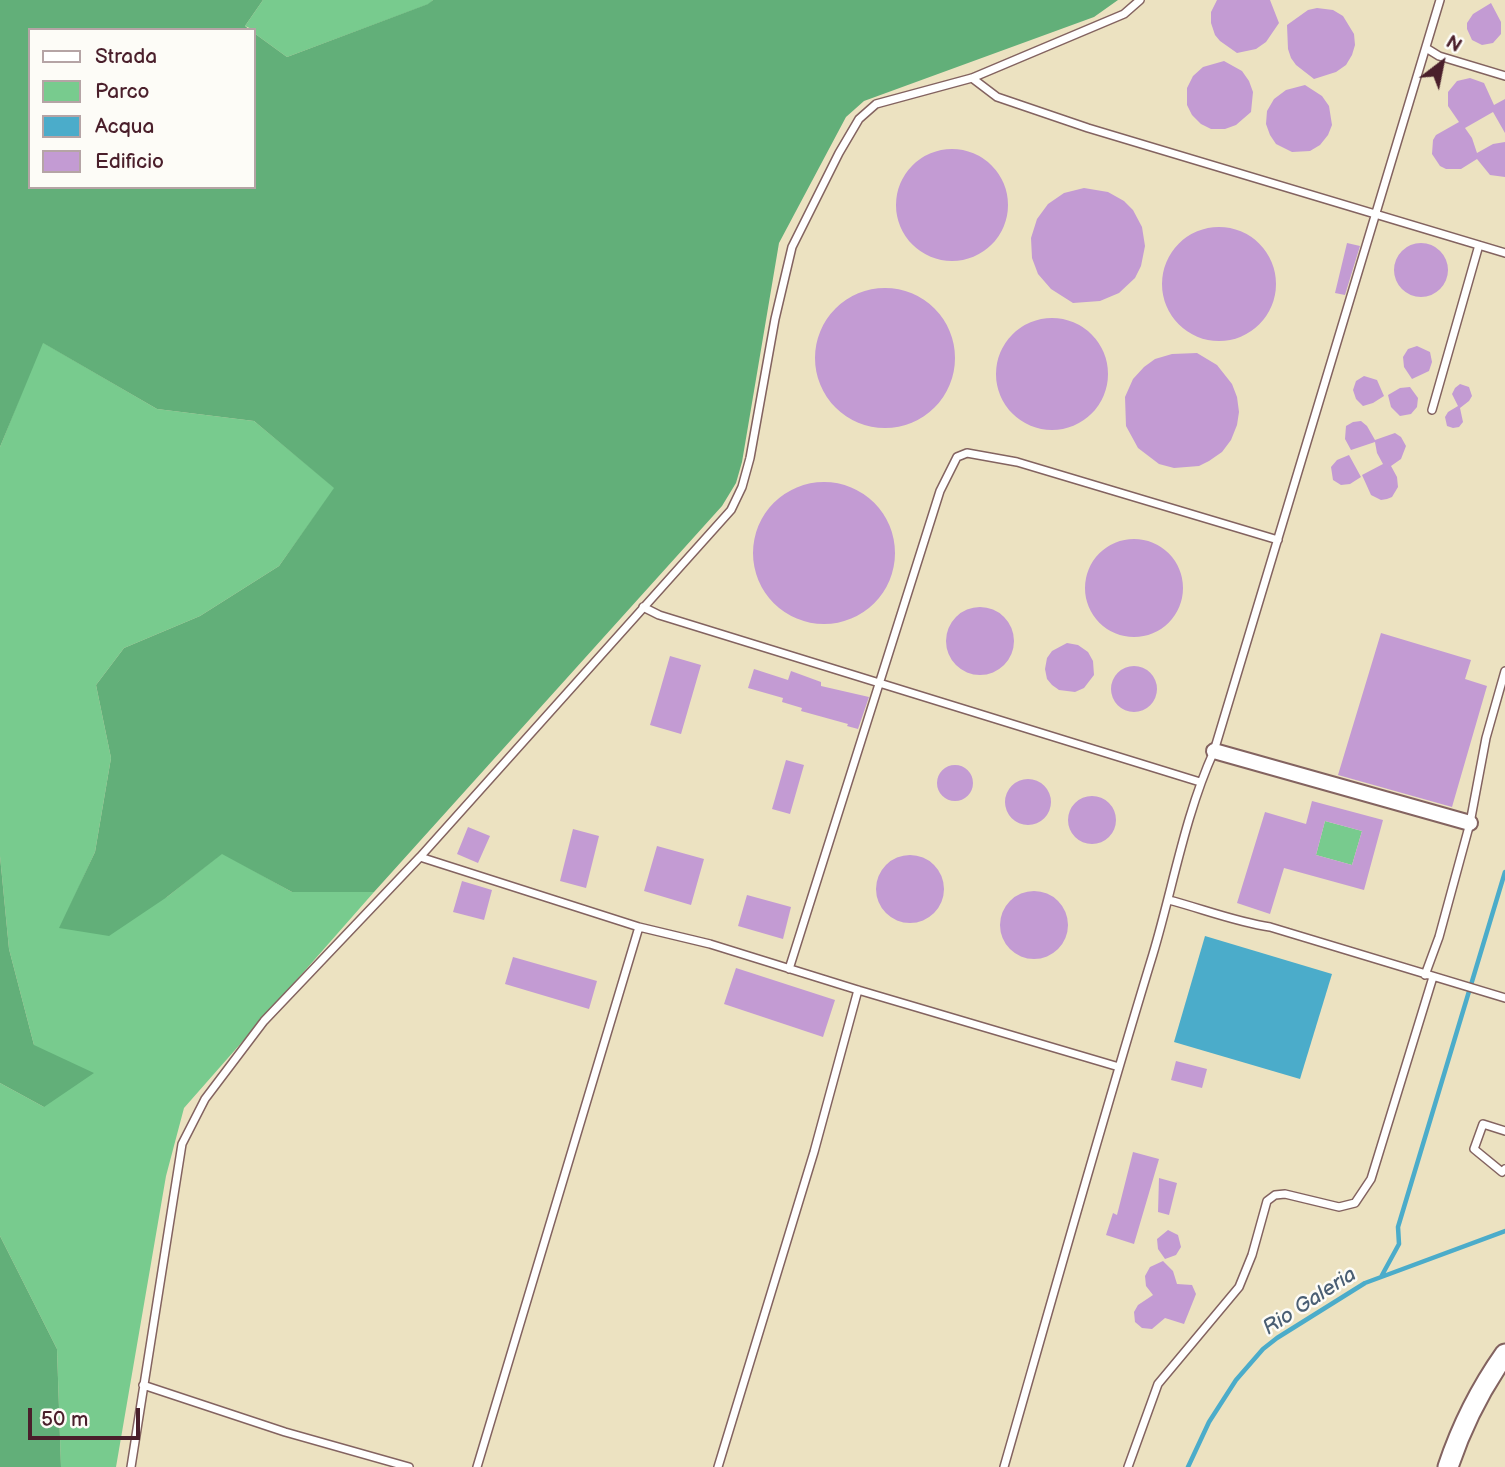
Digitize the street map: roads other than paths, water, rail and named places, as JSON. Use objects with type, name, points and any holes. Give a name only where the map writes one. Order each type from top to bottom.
[{"type":"main road","points":[[1448,1467],[1490,1375],[1505,1354]]},
{"type":"street","points":[[1214,751],[1469,823]]},
{"type":"lane","points":[[131,1467],[182,1144],[205,1099],[264,1021],[420,857],[731,510],[742,487],[750,458],[775,318],[792,247],[859,119],[876,104],[972,78],[1124,14],[1140,0]]},
{"type":"lane","points":[[1004,1467],[1169,900],[1200,782],[1214,751],[1440,0]]},
{"type":"lane","points":[[1426,48],[1439,56],[1505,76]]},
{"type":"lane","points":[[972,78],[997,97],[1088,128],[1505,253]]},
{"type":"lane","points":[[1432,410],[1479,245]]},
{"type":"lane","points":[[789,969],[940,491],[957,457],[967,453],[1017,461],[1278,540]]},
{"type":"lane","points":[[643,607],[659,615],[880,685],[1200,782]]},
{"type":"lane","points":[[1128,1467],[1158,1384],[1239,1287],[1252,1255],[1267,1201],[1275,1195],[1285,1194],[1339,1207],[1355,1203],[1371,1179],[1429,976],[1469,823],[1486,738],[1505,671]]},
{"type":"lane","points":[[420,857],[639,927],[710,944],[1119,1067]]},
{"type":"lane","points":[[1169,900],[1223,914],[1245,923],[1270,927],[1505,999]]},
{"type":"lane","points":[[477,1467],[639,927]]},
{"type":"lane","points":[[718,1467],[814,1152],[858,990]]},
{"type":"lane","points":[[1505,1131],[1483,1124],[1474,1149],[1502,1172],[1505,1169]]},
{"type":"lane","points":[[143,1385],[285,1432],[409,1467]]},
{"type":"water","points":[[1205,936],[1332,974],[1300,1079],[1174,1042]]},
{"type":"waterway","points":[[1381,1277],[1399,1244],[1398,1227],[1505,872]]},
{"type":"waterway","name":"Rio Galeria","points":[[1188,1467],[1209,1422],[1236,1380],[1263,1349],[1277,1338],[1365,1283],[1505,1231]]}]
